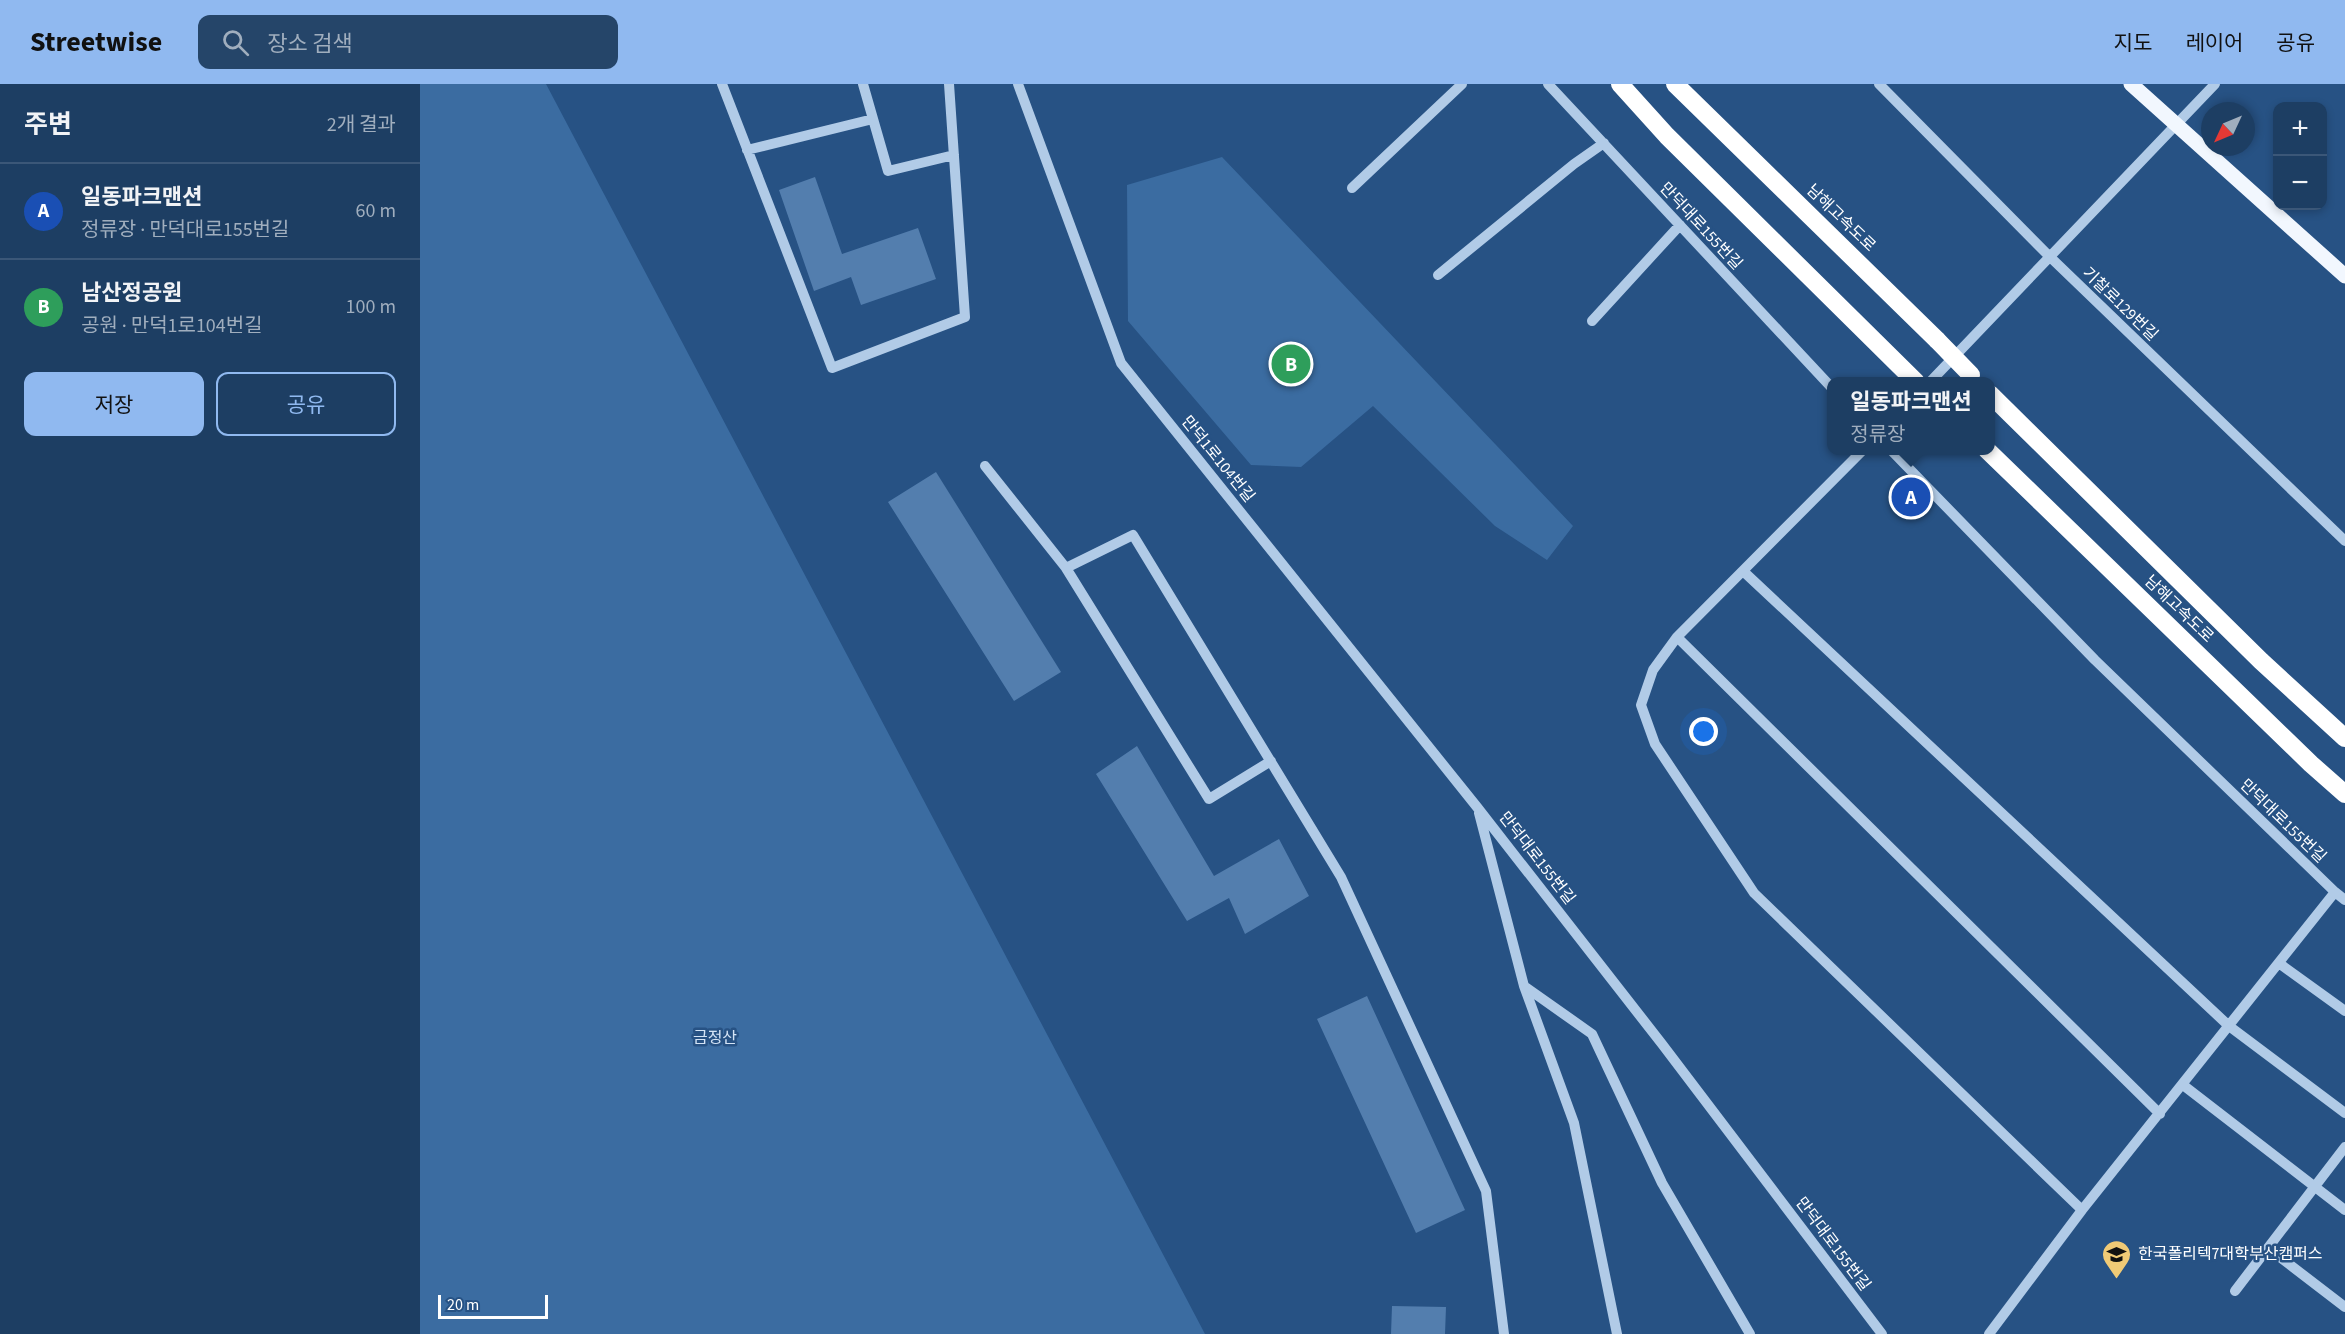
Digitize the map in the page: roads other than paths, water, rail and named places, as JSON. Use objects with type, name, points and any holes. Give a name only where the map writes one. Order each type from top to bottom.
[{"type":"highway","points":[[1620,84],[1667,136],[1911,377]]},
{"type":"highway","name":"남해고속도로","points":[[1675,84],[1974,377]]},
{"type":"highway","name":"남해고속도로","points":[[1995,399],[2252,652],[2345,738]]},
{"type":"highway","name":"남해고속도로","points":[[1992,455],[2311,764],[2345,794]]},
{"type":"main road","points":[[2131,84],[2345,276]]},
{"type":"street","points":[[722,84],[832,368],[965,317],[949,84]]},
{"type":"street","points":[[863,84],[888,171],[954,155]]},
{"type":"street","name":"만덕1로104번길","points":[[1018,84],[1121,363],[1477,807]]},
{"type":"street","points":[[1352,188],[1462,84]]},
{"type":"street","name":"만덕대로155번길","points":[[1548,84],[1827,383]]},
{"type":"street","name":"기찰로129번길","points":[[1879,84],[2049,256],[2345,541]]},
{"type":"street","points":[[1934,377],[2215,84]]},
{"type":"street","points":[[747,150],[873,119]]},
{"type":"street","points":[[1438,275],[1574,164],[1604,143]]},
{"type":"street","points":[[1592,321],[1680,225]]},
{"type":"street","points":[[1858,455],[1677,637],[1653,670],[1641,705],[1655,744],[1754,892],[2082,1210]]},
{"type":"street","name":"만덕대로155번길","points":[[1896,455],[2095,660],[2345,900]]},
{"type":"street","points":[[985,466],[1066,568],[1209,800],[1271,761]]},
{"type":"street","points":[[1066,568],[1133,535],[1341,878],[1486,1191],[1504,1334]]},
{"type":"street","points":[[1743,571],[2229,1026],[2345,1113]]},
{"type":"street","points":[[1677,637],[2160,1114]]},
{"type":"street","name":"만덕대로155번길","points":[[1477,807],[1524,986],[1574,1124],[1617,1334]]},
{"type":"street","name":"만덕대로155번길","points":[[1477,807],[1662,1044],[1882,1334]]},
{"type":"street","points":[[1989,1334],[2082,1210],[2335,892]]},
{"type":"street","points":[[2280,964],[2345,1011]]},
{"type":"street","points":[[1524,986],[1592,1034],[1662,1183],[1750,1334]]},
{"type":"street","points":[[2183,1085],[2345,1210]]},
{"type":"street","points":[[2235,1291],[2345,1148]]},
{"type":"street","points":[[2268,1248],[2345,1307]]},
{"type":"place","name":"남산정공원","points":[[1291,364]]},
{"type":"place","name":"일동파크맨션","points":[[1911,497]]},
{"type":"place","name":"한국폴리텍7대학부산캠퍼스","points":[[2117,1280]]},
{"type":"park label","name":"금정산","points":[[715,1038]]}]
